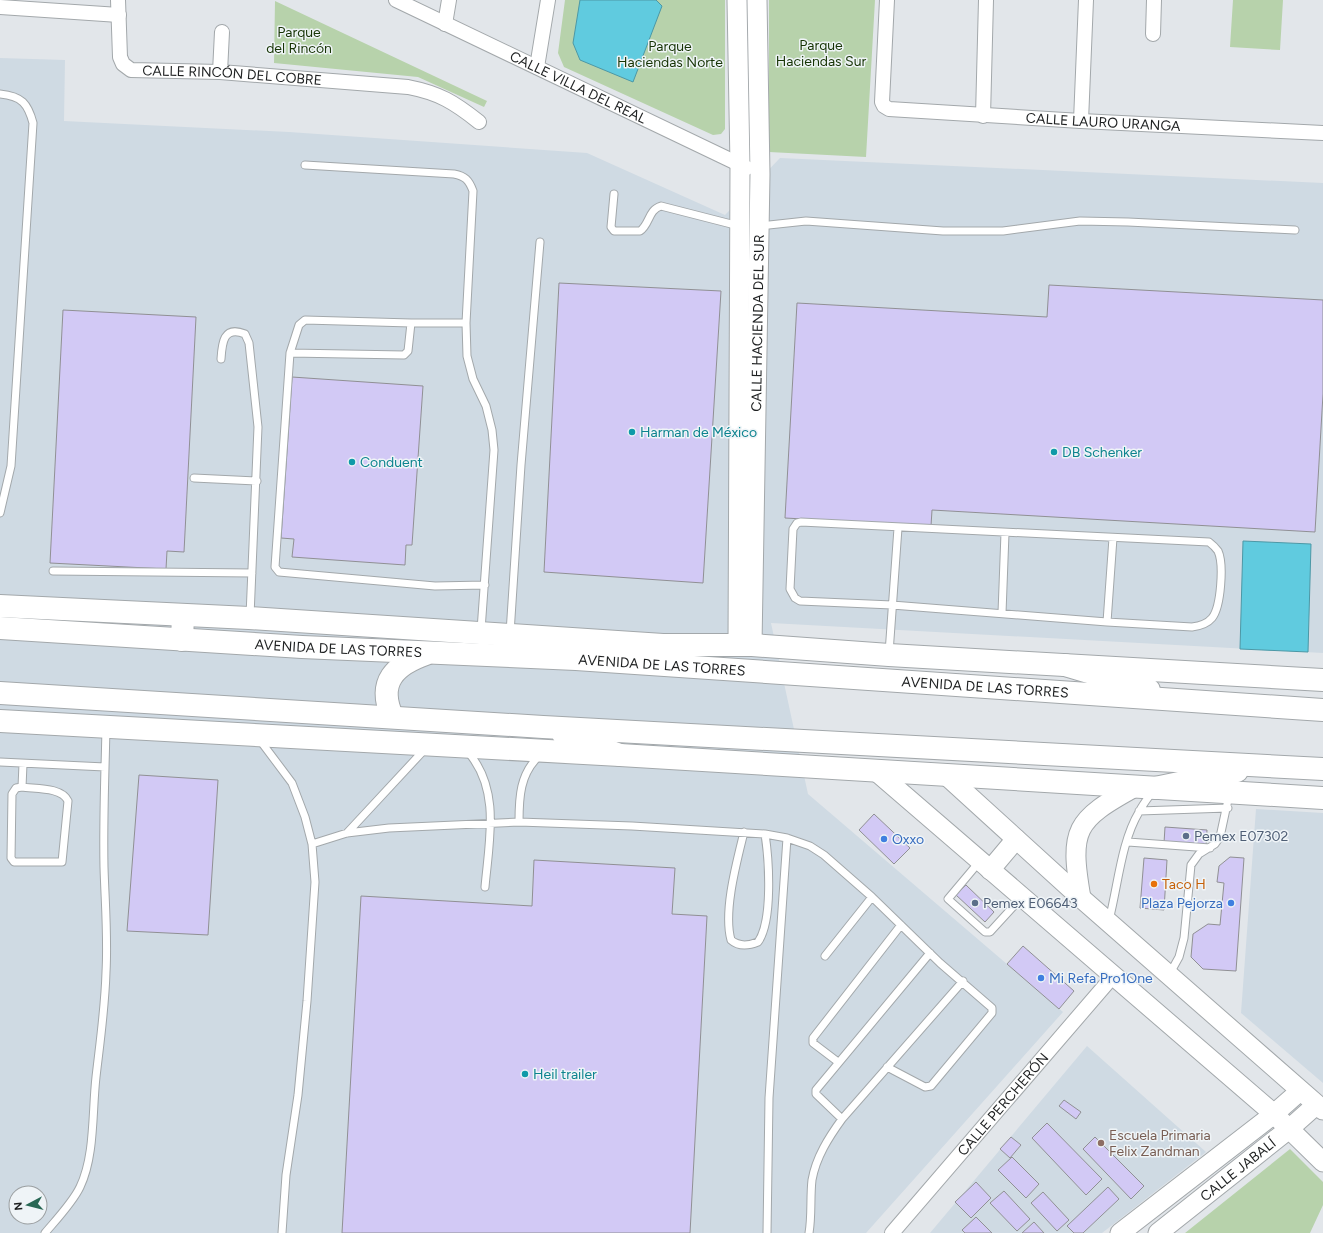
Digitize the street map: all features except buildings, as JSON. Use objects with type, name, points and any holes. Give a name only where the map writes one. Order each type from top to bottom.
[{"type":"main road","name":"AVENIDA DE LAS TORRES","points":[[0,606],[183,616],[250,618],[663,645],[745,645],[889,655],[1323,680]]},
{"type":"main road","points":[[182,640],[183,616]]},
{"type":"main road","name":"AVENIDA DE LAS TORRES","points":[[0,628],[182,640],[576,660],[1323,710]]},
{"type":"main road","points":[[576,660],[663,645]]},
{"type":"main road","points":[[392,716],[386,695],[392,674],[409,660],[429,652]]},
{"type":"main road","points":[[1065,665],[1189,702]]},
{"type":"main road","points":[[0,694],[392,716],[543,727],[1323,769]]},
{"type":"main road","points":[[0,698],[38,697]]},
{"type":"main road","points":[[0,721],[620,755],[948,777],[1145,787],[1229,800],[1323,798]]},
{"type":"main road","points":[[543,727],[620,755]]},
{"type":"main road","points":[[1145,787],[1267,765]]},
{"type":"street","points":[[0,7],[16,4],[119,15],[118,0]]},
{"type":"street","name":"CALLE VILLA DEL REAL","points":[[396,0],[760,174]]},
{"type":"street","points":[[445,24],[449,0]]},
{"type":"street","points":[[537,67],[548,0]]},
{"type":"street","name":"CALLE HACIENDA DEL SUR","points":[[737,0],[740,165],[750,226],[745,645]]},
{"type":"street","name":"CALLE HACIENDA DEL SUR","points":[[750,226],[760,174],[757,0]]},
{"type":"street","name":"CALLE LAURO URANGA","points":[[886,0],[882,97],[884,106],[895,110],[983,116],[1323,133]]},
{"type":"street","points":[[983,116],[986,0]]},
{"type":"street","points":[[1081,121],[1086,0]]},
{"type":"street","points":[[1153,34],[1154,0]]},
{"type":"street","name":"CALLE RINCÓN DEL COBRE","points":[[119,15],[120,57],[123,64],[132,70],[220,72],[408,87],[430,92],[463,109],[479,122]]},
{"type":"street","points":[[220,72],[222,32]]},
{"type":"street","points":[[877,772],[1274,1114],[1323,1162]]},
{"type":"street","points":[[948,777],[1082,898],[1320,1108]]},
{"type":"street","points":[[1082,898],[1076,866],[1076,845],[1080,830],[1089,816],[1103,804],[1145,787]]},
{"type":"street","points":[[985,865],[1016,839]]},
{"type":"street","name":"CALLE PERCHERÓN","points":[[892,1233],[1114,975]]},
{"type":"street","name":"CALLE JABALÍ","points":[[1120,1233],[1274,1114],[1300,1091]]},
{"type":"street","name":"CALLE JABALÍ","points":[[1158,1233],[1289,1129],[1320,1108]]},
{"type":"lane","points":[[0,94],[19,100],[28,107],[33,124],[11,466],[0,512]]},
{"type":"lane","points":[[305,165],[454,174],[463,176],[469,181],[473,191],[466,323],[468,356],[473,379],[486,406],[492,430],[494,450],[485,585],[480,633]]},
{"type":"lane","points":[[614,194],[611,227],[614,231],[640,231],[643,229],[653,210],[661,206],[750,226],[806,221],[943,231],[1003,232],[1080,222],[1128,222],[1295,230]]},
{"type":"lane","points":[[510,634],[520,465],[540,242]]},
{"type":"lane","points":[[466,323],[306,320],[299,325],[290,353],[275,567],[279,572],[435,586],[485,585]]},
{"type":"lane","points":[[290,353],[404,354],[408,351],[411,323]]},
{"type":"lane","points":[[221,359],[222,342],[228,334],[234,332],[245,334],[249,342],[257,405],[257,481],[250,618]]},
{"type":"lane","points":[[194,478],[257,481]]},
{"type":"lane","points":[[801,522],[898,528],[1209,542],[1214,546],[1220,559],[1220,583],[1216,612],[1212,618],[1200,626],[1169,626],[892,605],[811,602],[800,601],[795,598],[790,589],[793,529],[796,523],[801,522]]},
{"type":"lane","points":[[889,655],[898,528]]},
{"type":"lane","points":[[1002,613],[1005,533]]},
{"type":"lane","points":[[1107,622],[1113,538]]},
{"type":"lane","points":[[53,571],[252,573]]},
{"type":"lane","points":[[45,1233],[80,1188],[87,1166],[91,1134],[96,1076],[102,1036],[106,973],[106,728]]},
{"type":"lane","points":[[256,736],[292,783],[305,816],[312,844],[315,882],[307,1001],[298,1094],[286,1175],[282,1233]]},
{"type":"lane","points":[[347,833],[428,745]]},
{"type":"lane","points":[[464,747],[482,771],[487,784],[491,823],[485,887]]},
{"type":"lane","points":[[519,822],[521,786],[533,761],[544,751]]},
{"type":"lane","points":[[0,762],[105,767]]},
{"type":"lane","points":[[22,787],[23,764]]},
{"type":"lane","points":[[22,787],[60,792],[68,801],[64,860],[60,864],[14,862],[11,858],[12,794],[16,788],[22,787]]},
{"type":"lane","points":[[1109,922],[1128,842],[1139,811],[1145,787]]},
{"type":"lane","points":[[1139,811],[1229,800],[1220,838],[1210,848],[1199,854],[1192,865],[1184,938],[1179,956],[1169,975]]},
{"type":"lane","points":[[312,844],[347,833],[389,828],[519,822],[624,825],[744,832],[787,838],[810,846],[824,855],[872,897],[930,953],[992,1008],[992,1013],[931,1086],[924,1087],[887,1067]]},
{"type":"lane","points":[[744,832],[734,878],[729,923],[730,940],[735,944],[742,946],[751,945],[758,942],[762,937],[769,876],[765,834]]},
{"type":"lane","points":[[767,1233],[769,1098],[787,838]]},
{"type":"lane","points":[[1128,842],[1210,848]]},
{"type":"lane","points":[[985,865],[948,899],[985,932],[990,932],[1022,897]]},
{"type":"lane","points":[[825,956],[872,897]]},
{"type":"lane","points":[[838,1062],[814,1042],[813,1038],[901,924]]},
{"type":"lane","points":[[842,1119],[816,1094],[816,1090],[930,953]]},
{"type":"lane","points":[[809,1233],[812,1180],[817,1161],[828,1139],[842,1119],[963,981]]},
{"type":"shaded area","points":[[0,58],[65,60],[64,121],[289,132],[587,153],[725,215],[780,158],[1323,183],[1323,653],[771,623],[808,794],[1063,1012],[866,1233],[0,1233]]},
{"type":"shaded area","points":[[1256,809],[1323,813],[1323,1083],[1241,1013]]},
{"type":"shaded area","name":"Escuela Primaria Felix Zandman","points":[[1087,1046],[1206,1152],[1102,1233],[930,1233]]},
{"type":"green space","name":"Parque Haciendas Norte","points":[[565,0],[725,0],[725,129],[721,134],[713,135],[564,67],[558,53]]},
{"type":"green space","name":"Parque Haciendas Sur","points":[[769,0],[875,0],[866,157],[769,152]]},
{"type":"green space","points":[[1233,0],[1283,0],[1280,50],[1230,47]]},
{"type":"green space","name":"Parque del Rincón","points":[[275,1],[487,101],[484,107],[418,77],[274,63]]},
{"type":"green space","points":[[1290,1149],[1323,1182],[1323,1205],[1310,1233],[1185,1233]]},
{"type":"water","points":[[580,0],[656,0],[662,6],[633,82],[580,60],[573,43]]},
{"type":"water","points":[[1243,541],[1311,544],[1308,652],[1240,649]]},
{"type":"place","name":"Harman de México","points":[[632,432]]},
{"type":"place","name":"DB Schenker","points":[[1054,452]]},
{"type":"place","name":"Conduent","points":[[352,462]]},
{"type":"place","name":"Pemex E07302","points":[[1186,836]]},
{"type":"place","name":"Oxxo","points":[[884,839]]},
{"type":"place","name":"Taco H","points":[[1154,884]]},
{"type":"place","name":"Pemex E06643","points":[[975,903]]},
{"type":"place","name":"Plaza Pejorza","points":[[1231,903]]},
{"type":"place","name":"Mi Refa Pro1One","points":[[1041,978]]},
{"type":"place","name":"Heil trailer","points":[[525,1074]]},
{"type":"place","name":"Escuela Primaria Felix Zandman","points":[[1101,1143]]}]
